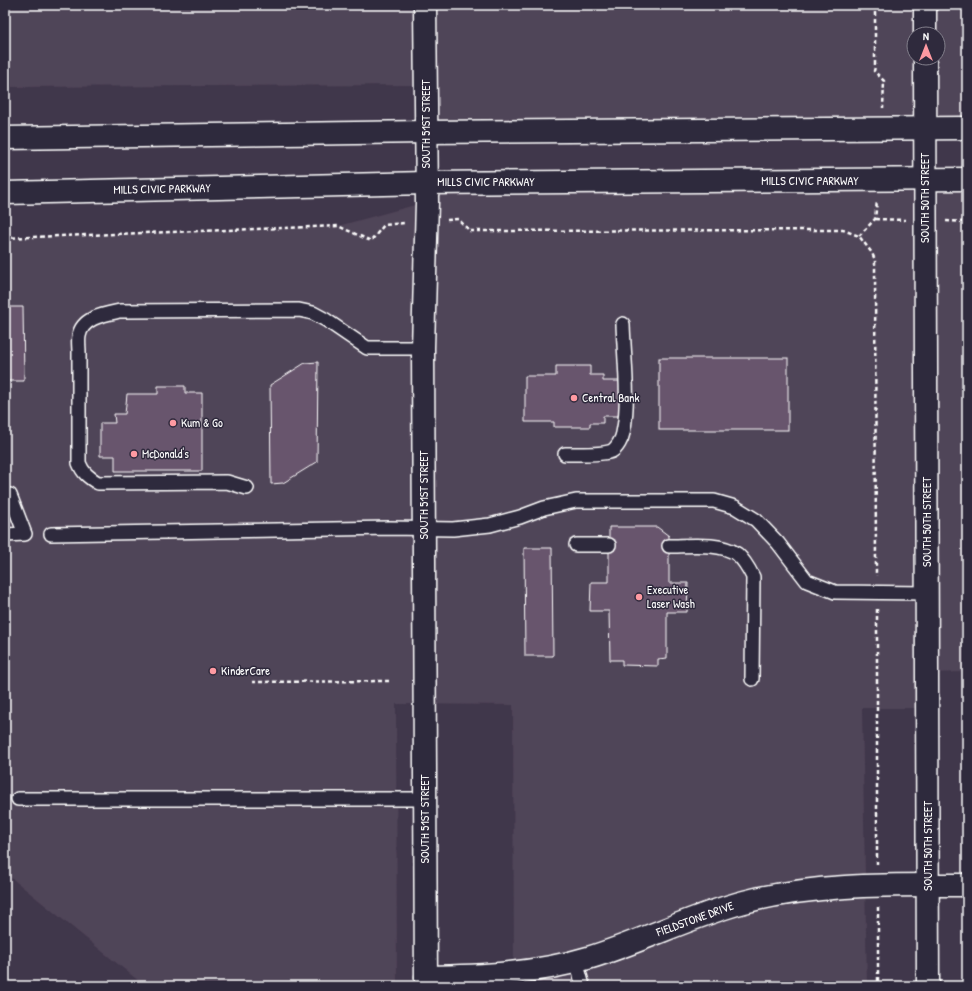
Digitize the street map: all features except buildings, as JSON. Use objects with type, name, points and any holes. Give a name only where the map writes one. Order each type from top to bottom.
[{"type":"main road","name":"SOUTH 51ST STREET","points":[[425,5],[426,182],[423,348],[426,981]]},
{"type":"main road","points":[[925,5],[925,26]]},
{"type":"main road","name":"SOUTH 50TH STREET","points":[[925,66],[928,986]]},
{"type":"main road","points":[[5,138],[426,132],[967,128]]},
{"type":"main road","name":"MILLS CIVIC PARKWAY","points":[[5,193],[426,182],[967,179]]},
{"type":"main road","name":"FIELDSTONE DRIVE","points":[[426,981],[528,971],[576,961],[668,929],[706,913],[752,900],[796,891],[839,887],[967,885]]},
{"type":"lane","points":[[247,488],[227,482],[98,483],[88,478],[83,472],[79,463],[79,335],[83,328],[95,317],[120,311],[299,310],[314,313],[367,348],[423,348]]},
{"type":"lane","points":[[566,454],[602,453],[612,451],[618,444],[623,434],[626,416],[623,324]]},
{"type":"lane","points":[[5,535],[25,534],[10,495]]},
{"type":"lane","points":[[51,534],[424,528],[453,529],[490,525],[520,517],[544,508],[576,501],[714,501],[735,507],[756,520],[778,543],[807,581],[835,592],[927,593]]},
{"type":"lane","points":[[576,545],[609,545]]},
{"type":"lane","points":[[669,546],[717,546],[729,549],[738,555],[747,565],[753,577],[752,679]]},
{"type":"lane","points":[[18,799],[425,799]]},
{"type":"lane","points":[[576,961],[583,986]]},
{"type":"path","points":[[875,5],[874,71],[884,81]]},
{"type":"path","points":[[458,219],[470,231],[843,230],[859,236],[875,219]]},
{"type":"path","points":[[5,238],[338,226],[371,240],[384,225]]},
{"type":"path","points":[[252,682],[390,681]]},
{"type":"shaded area","points":[[5,5],[967,5],[967,128],[426,132],[425,85],[5,87]]},
{"type":"shaded area","points":[[967,179],[967,672],[927,673],[927,708],[862,708],[867,986],[514,986],[513,705],[396,704],[397,986],[145,986],[9,876],[5,876],[5,239],[22,237],[338,226],[426,202],[426,183]]},
{"type":"place","name":"Central Bank","points":[[574,398]]},
{"type":"place","name":"Kum & Go","points":[[173,423]]},
{"type":"place","name":"McDonald's","points":[[134,454]]},
{"type":"place","name":"Executive Laser Wash","points":[[639,597]]},
{"type":"place","name":"KinderCare","points":[[213,671]]}]
